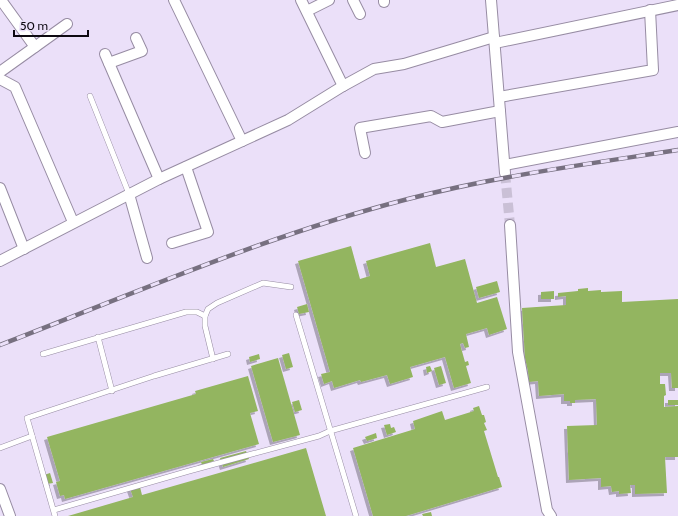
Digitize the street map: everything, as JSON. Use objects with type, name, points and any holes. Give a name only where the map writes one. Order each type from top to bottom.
[{"type":"street","points":[[1,0],[35,47]]},
{"type":"street","points":[[174,0],[242,141]]},
{"type":"street","points":[[301,0],[343,86]]},
{"type":"street","points":[[307,11],[329,0]]},
{"type":"street","points":[[353,0],[360,14]]},
{"type":"street","points":[[491,0],[505,169],[678,132]]},
{"type":"street","points":[[0,261],[73,222],[159,179],[288,120],[374,69],[404,64],[495,40],[678,5]]},
{"type":"street","points":[[499,97],[653,70],[650,10]]},
{"type":"street","points":[[0,72],[67,24]]},
{"type":"street","points":[[136,38],[142,50],[107,59],[159,179]]},
{"type":"street","points":[[0,79],[15,87],[73,222]]},
{"type":"street","points":[[365,153],[360,128],[431,116],[442,122],[500,111]]},
{"type":"street","points":[[172,243],[208,232],[186,167]]},
{"type":"street","points":[[0,188],[24,248]]},
{"type":"street","points":[[129,194],[147,258]]},
{"type":"street","points":[[510,225],[518,352],[547,510],[551,516]]},
{"type":"street","points":[[0,489],[10,516]]},
{"type":"lane","points":[[90,96],[129,194]]},
{"type":"lane","points":[[213,359],[205,326],[205,316],[208,309],[217,303],[263,283],[291,287]]},
{"type":"lane","points":[[43,354],[186,312],[197,312],[205,316]]},
{"type":"lane","points":[[296,315],[356,516]]},
{"type":"lane","points":[[98,337],[112,391]]},
{"type":"lane","points":[[228,354],[154,376],[27,418],[54,513],[189,471],[319,436],[330,430],[487,387]]},
{"type":"lane","points":[[0,448],[32,436]]},
{"type":"building","points":[[430,243],[436,267],[465,259],[477,303],[497,297],[507,329],[489,335],[487,328],[466,334],[469,347],[465,348],[463,343],[460,344],[465,362],[468,361],[469,365],[466,366],[471,383],[454,388],[445,357],[410,367],[413,377],[390,384],[387,375],[361,382],[360,380],[334,388],[332,381],[324,384],[321,374],[330,372],[298,261],[351,246],[360,279],[370,276],[366,261]]},
{"type":"building","points":[[497,281],[500,292],[479,298],[476,287]]},
{"type":"building","points":[[588,288],[588,291],[622,291],[622,302],[678,299],[678,388],[672,388],[671,373],[660,373],[660,384],[665,384],[666,395],[664,396],[664,407],[678,406],[678,457],[665,457],[667,493],[635,494],[635,485],[630,485],[631,493],[619,494],[619,491],[612,492],[611,486],[601,487],[601,478],[569,480],[567,426],[597,425],[596,399],[575,400],[575,403],[570,403],[570,401],[564,401],[564,394],[539,396],[538,381],[529,382],[525,358],[522,308],[566,305],[566,296],[558,297],[558,293],[578,291],[578,289]]},
{"type":"building","points":[[554,291],[554,299],[541,299],[541,292]]},
{"type":"building","points":[[307,304],[309,312],[299,314],[297,307]]},
{"type":"building","points":[[289,353],[293,367],[286,369],[282,355]]},
{"type":"building","points":[[259,354],[260,359],[250,362],[249,357]]},
{"type":"building","points":[[278,358],[300,435],[273,442],[251,366]]},
{"type":"building","points":[[430,366],[432,371],[427,373],[426,367]]},
{"type":"building","points":[[441,366],[446,383],[439,385],[434,368]]},
{"type":"building","points":[[248,376],[258,411],[250,413],[259,444],[65,499],[64,495],[60,496],[56,482],[60,481],[47,437],[196,394],[195,391]]},
{"type":"building","points":[[299,400],[302,410],[295,412],[292,402]]},
{"type":"building","points":[[668,400],[678,400],[678,405],[668,405]]},
{"type":"building","points":[[479,406],[486,422],[484,423],[487,430],[484,431],[502,487],[406,516],[373,516],[353,448],[415,429],[413,421],[442,411],[445,420],[474,411],[473,408]]},
{"type":"building","points":[[390,424],[391,428],[394,427],[396,432],[387,435],[384,425]]},
{"type":"building","points":[[376,433],[377,438],[367,441],[365,437]]},
{"type":"building","points":[[306,448],[326,516],[68,516],[133,497],[129,486],[139,483],[142,495]]},
{"type":"building","points":[[246,451],[249,459],[223,467],[220,458]]},
{"type":"building","points":[[213,459],[214,461],[202,465],[201,462]]},
{"type":"building","points":[[50,473],[53,483],[47,484],[44,475]]},
{"type":"building","points":[[431,512],[432,516],[423,516],[422,514]]},
{"type":"tunnel","points":[[505,173],[510,225]]},
{"type":"railway","points":[[0,345],[253,247],[356,213],[408,199],[475,184],[543,171],[678,150]]}]
